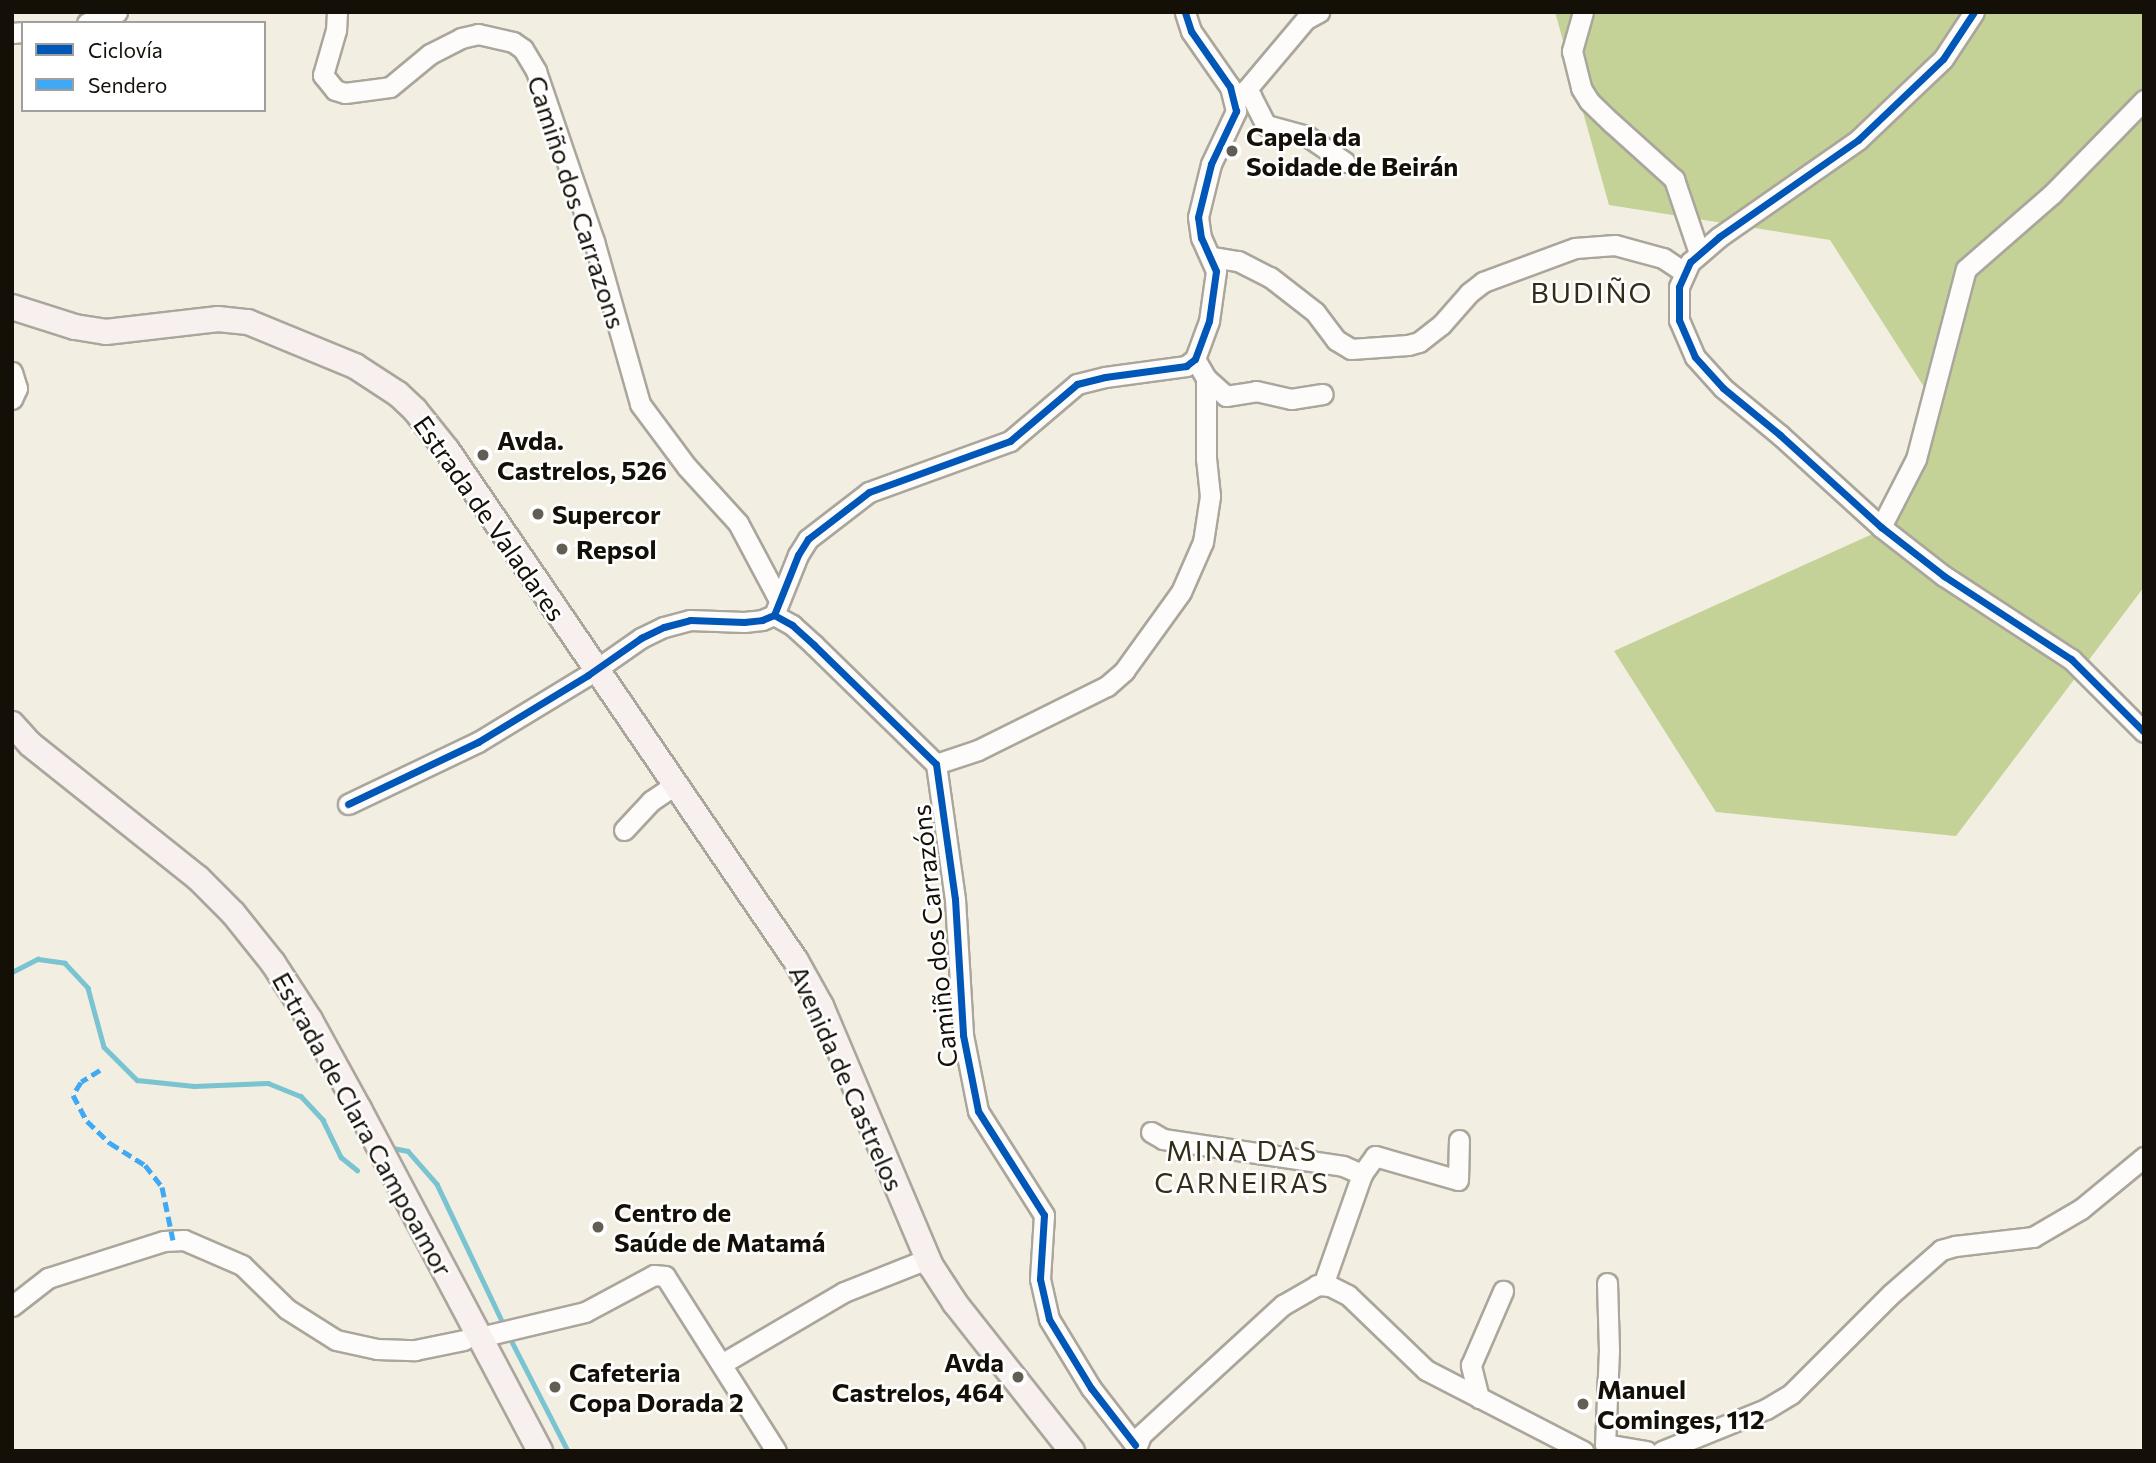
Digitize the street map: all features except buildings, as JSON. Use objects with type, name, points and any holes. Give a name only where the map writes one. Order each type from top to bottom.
[{"type":"main road","name":"Estrada de Valadares","points":[[12,307],[75,327],[106,332],[218,319],[248,322],[303,343],[379,380],[415,410],[447,450],[597,669]]},
{"type":"main road","name":"Avenida de Castrelos","points":[[597,669],[784,943],[814,993],[927,1259],[956,1303],[1072,1451]]},
{"type":"main road","name":"Estrada de Clara Campoamor","points":[[12,724],[30,744],[198,878],[233,913],[273,964],[316,1031],[489,1334],[540,1451]]},
{"type":"main road","name":"Estrada de Clara Campoamor","points":[[12,751],[152,855],[219,921],[261,972],[340,1104],[489,1334],[523,1451]]},
{"type":"street","points":[[92,21],[117,12]]},
{"type":"street","name":"Camiño dos Carrazons","points":[[337,12],[336,30],[323,75],[335,90],[345,93],[390,87],[430,54],[461,38],[478,34],[513,42],[523,49],[536,71],[594,241],[640,404],[687,467],[738,523],[777,608]]},
{"type":"street","points":[[1185,12],[1191,31],[1240,97]]},
{"type":"street","points":[[348,804],[478,742],[597,669],[641,638],[690,620],[762,620],[777,608],[808,539],[869,492],[1010,441],[1077,384],[1105,377],[1186,366],[1195,359],[1209,321],[1216,271],[1212,257],[1201,238],[1198,217],[1211,164],[1232,126],[1240,97],[1306,19],[1319,12]]},
{"type":"street","points":[[1583,12],[1572,51],[1581,88],[1604,116],[1674,179],[1699,253]]},
{"type":"street","points":[[1975,12],[1943,59],[1858,140],[1699,253],[1684,272],[1679,287],[1679,320],[1690,347],[1709,375],[1881,527],[1978,601],[2071,659],[2144,732]]},
{"type":"street","points":[[1240,97],[1251,96],[1266,125],[1307,136],[1345,162]]},
{"type":"street","points":[[1881,527],[1916,459],[1966,269],[2052,194],[2144,100]]},
{"type":"street","points":[[1212,257],[1238,261],[1270,276],[1315,312],[1336,340],[1351,349],[1419,342],[1441,325],[1469,293],[1483,282],[1576,248],[1615,245],[1663,258],[1684,272]]},
{"type":"street","points":[[1195,359],[1206,378],[1226,396],[1256,391],[1292,399],[1323,394]]},
{"type":"street","points":[[12,372],[17,388],[12,400]]},
{"type":"street","points":[[936,764],[978,750],[1089,698],[1107,686],[1124,671],[1181,592],[1203,542],[1210,496],[1206,459],[1206,378]]},
{"type":"street","name":"Camiño dos Carrazóns","points":[[777,608],[936,764],[955,899],[963,1035],[978,1111],[1044,1215],[1040,1279],[1044,1303],[1053,1327],[1091,1388],[1135,1448]]},
{"type":"street","points":[[624,830],[651,801],[676,784]]},
{"type":"street","points":[[1151,1132],[1163,1139],[1343,1166],[1362,1174]]},
{"type":"street","points":[[1323,1286],[1362,1174],[1376,1156],[1458,1180],[1459,1140]]},
{"type":"street","points":[[1662,1451],[1766,1409],[1791,1394],[1891,1294],[1941,1250],[2033,1237],[2081,1209],[2144,1157]]},
{"type":"street","points":[[2029,1222],[2052,1220],[2056,1226]]},
{"type":"street","points":[[12,1306],[48,1278],[164,1241],[184,1240],[242,1265],[287,1308],[336,1340],[377,1349],[415,1350],[585,1312],[660,1275],[670,1281],[776,1451]]},
{"type":"street","points":[[723,1363],[844,1292],[927,1259]]},
{"type":"street","points":[[1607,1283],[1609,1350],[1605,1444],[1646,1451]]},
{"type":"street","points":[[1135,1448],[1140,1435],[1283,1305],[1304,1290],[1323,1286],[1348,1295],[1419,1365],[1583,1451]]},
{"type":"street","points":[[1479,1398],[1471,1365],[1503,1291]]},
{"type":"green space","points":[[1555,12],[2144,12],[2144,587],[1956,836],[1716,812],[1614,651],[1888,527],[1933,401],[1830,240],[1609,205]]},
{"type":"waterway","points":[[12,972],[38,959],[65,963],[88,988],[104,1047],[137,1080],[194,1086],[268,1083],[301,1096],[323,1120],[341,1157],[357,1170]]},
{"type":"waterway","points":[[393,1148],[408,1151],[437,1184],[504,1325]]},
{"type":"waterway","points":[[509,1336],[568,1451]]},
{"type":"marked path","points":[[100,1070],[81,1082],[73,1095],[87,1121],[110,1143],[145,1165],[162,1187],[173,1240]]},
{"type":"cycle path","points":[[348,804],[478,742],[588,675],[641,638],[664,627],[690,620],[744,622],[762,620],[774,615],[798,555],[808,539],[869,492],[1010,441],[1077,384],[1105,377],[1186,366],[1195,359],[1209,321],[1216,271],[1201,238],[1198,217],[1211,164],[1236,111],[1230,87],[1191,31],[1185,12]]},
{"type":"cycle path","points":[[1974,12],[1943,59],[1858,140],[1719,237],[1690,262],[1679,287],[1679,320],[1695,357],[1723,388],[1780,435],[1881,527],[1944,576],[2071,659],[2144,732]]},
{"type":"cycle path","points":[[774,615],[792,625],[814,645],[936,764],[955,899],[963,1035],[978,1111],[1044,1215],[1040,1279],[1049,1319],[1091,1388],[1135,1445]]},
{"type":"place","name":"Capela da Soidade de Beirán","points":[[1232,151]]},
{"type":"place","name":"Avda. Castrelos, 526","points":[[483,455]]},
{"type":"place","name":"Supercor","points":[[538,514]]},
{"type":"place","name":"Repsol","points":[[562,549]]},
{"type":"place","name":"Centro de Saúde de Matamá","points":[[598,1227]]},
{"type":"place","name":"Avda Castrelos, 464","points":[[1018,1377]]},
{"type":"place","name":"Cafeteria Copa Dorada 2","points":[[555,1387]]},
{"type":"place","name":"Manuel Cominges, 112","points":[[1583,1404]]},
{"type":"district","name":"BUDIÑO","points":[[1592,292]]},
{"type":"district","name":"MINA DAS CARNEIRAS","points":[[1242,1166]]}]
